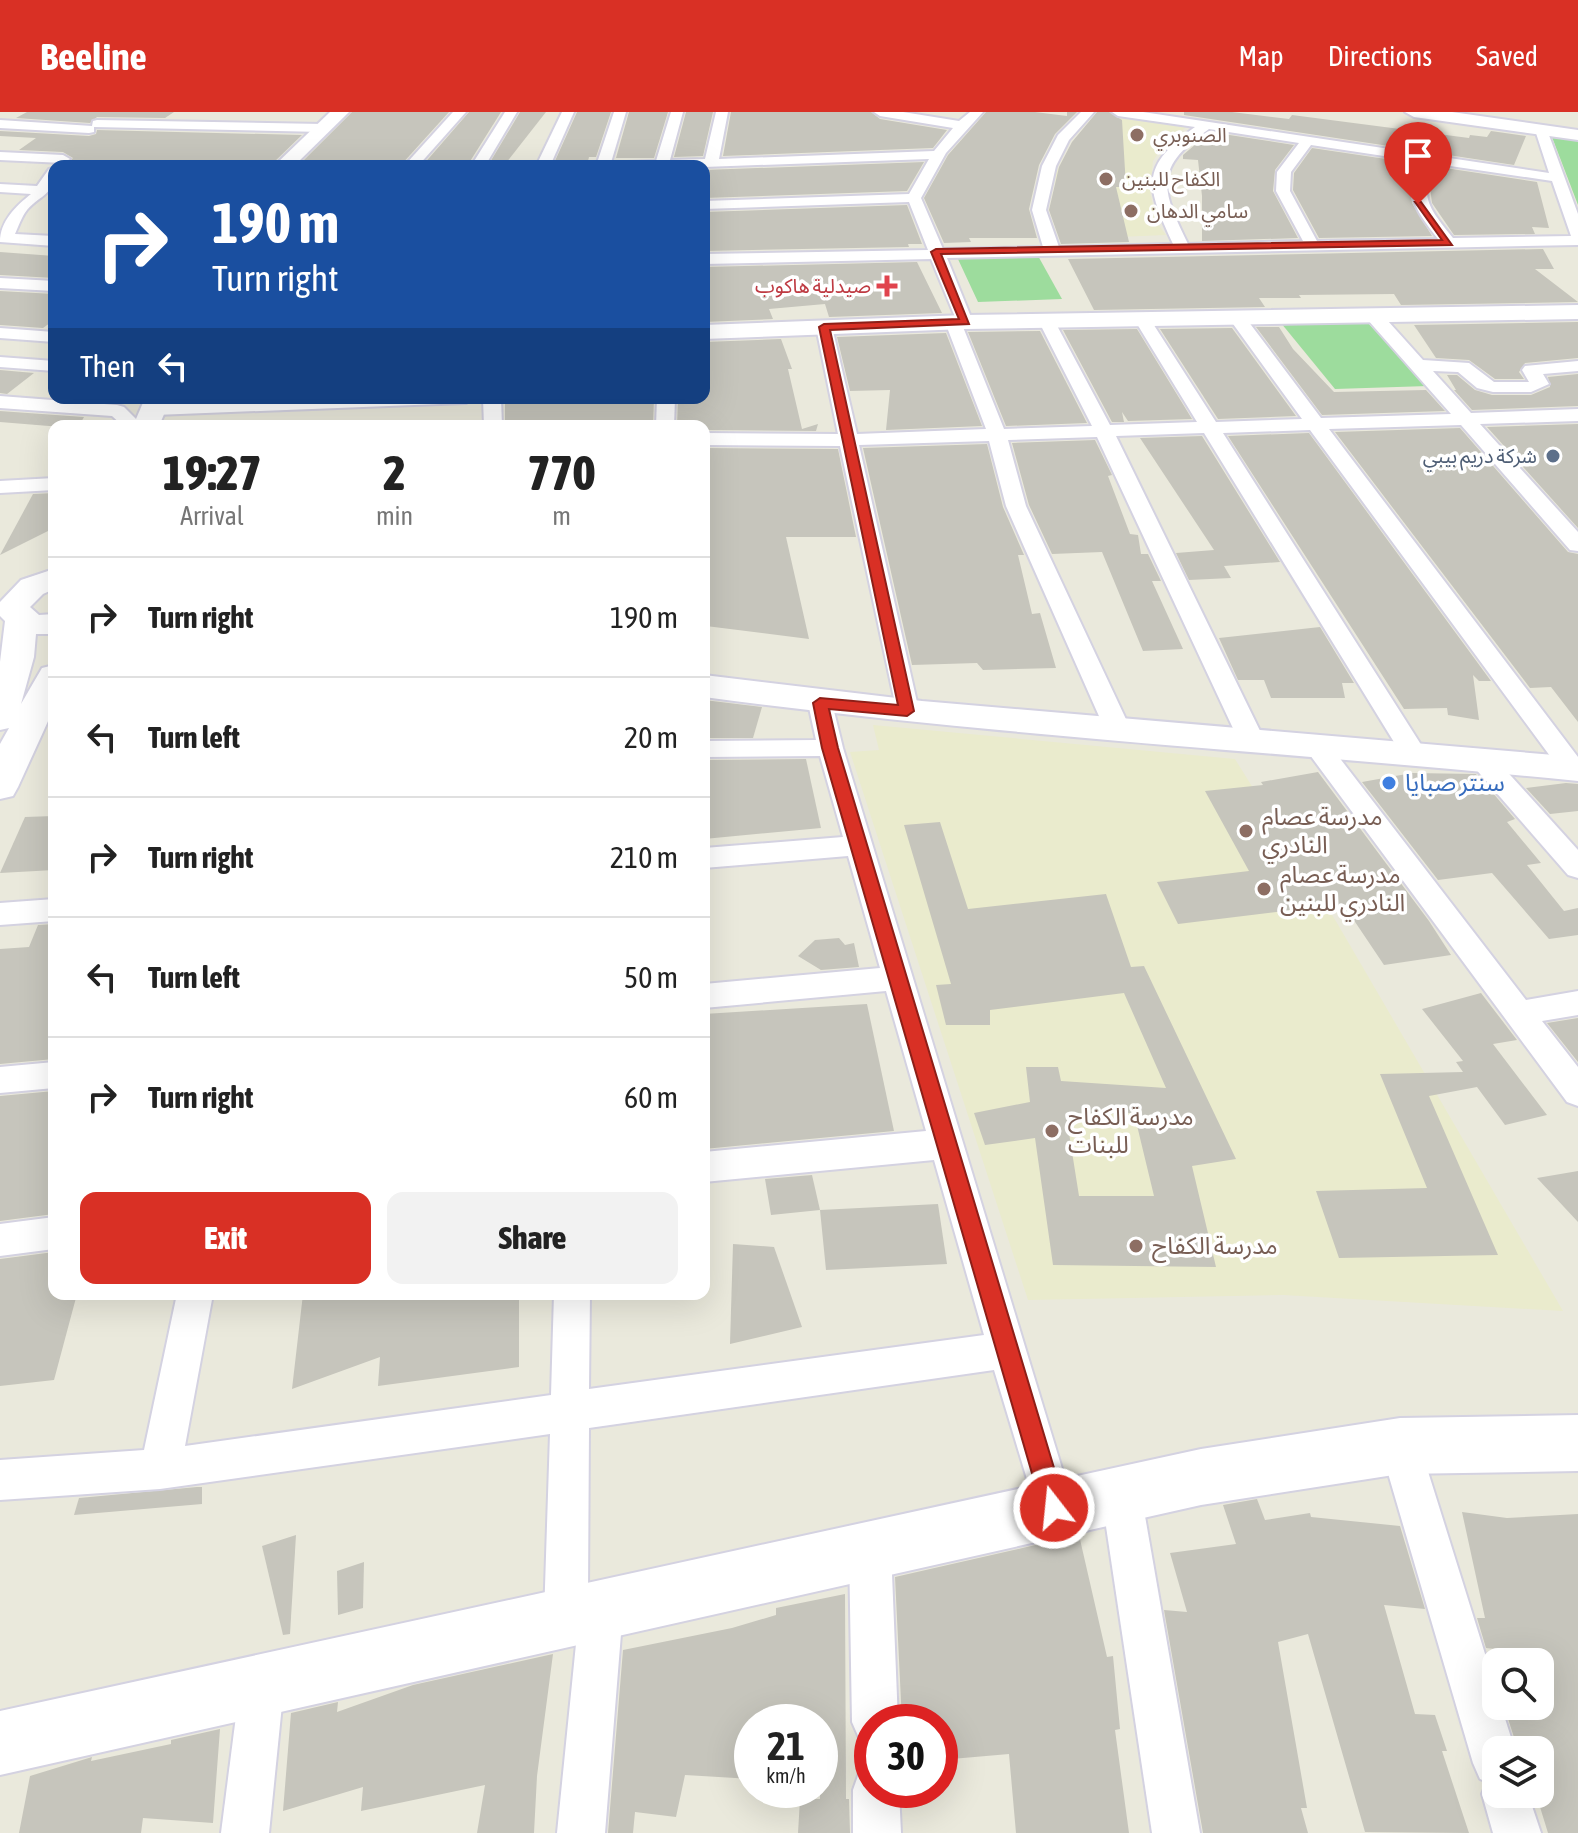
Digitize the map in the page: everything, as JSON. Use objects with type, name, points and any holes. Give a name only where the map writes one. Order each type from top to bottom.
[{"type":"main road","points":[[289,160],[340,112]]},
{"type":"main road","points":[[1414,112],[1578,135]]},
{"type":"main road","points":[[710,332],[1046,320],[1578,312]]},
{"type":"main road","points":[[0,787],[4,736],[30,595]]},
{"type":"main road","points":[[4,736],[48,682]]},
{"type":"main road","points":[[710,687],[820,703],[1119,732],[1251,739],[1575,769]]},
{"type":"main road","points":[[0,1743],[1201,1477],[1400,1446],[1578,1443]]},
{"type":"street","points":[[69,154],[114,112]]},
{"type":"street","points":[[416,160],[460,112]]},
{"type":"street","points":[[482,160],[511,112]]},
{"type":"street","points":[[546,160],[568,112]]},
{"type":"street","points":[[605,160],[620,112]]},
{"type":"street","points":[[663,160],[677,112]]},
{"type":"street","points":[[722,112],[711,163],[935,155]]},
{"type":"street","points":[[880,112],[960,125]]},
{"type":"street","points":[[977,112],[960,125],[935,155],[914,198],[936,252],[997,434],[1016,506],[1119,732]]},
{"type":"street","points":[[1052,250],[1039,210],[1049,166],[1063,138],[1088,112]]},
{"type":"street","points":[[1118,112],[1558,178]]},
{"type":"street","points":[[0,124],[69,154]]},
{"type":"street","points":[[1182,247],[1158,193],[1165,161],[1181,143],[1207,125]]},
{"type":"street","points":[[0,156],[69,154],[323,128]]},
{"type":"street","points":[[710,259],[1578,238],[1541,130]]},
{"type":"street","points":[[1308,140],[1284,172],[1283,191],[1312,245]]},
{"type":"street","points":[[1424,158],[1416,189],[1418,204],[1449,243]]},
{"type":"street","points":[[0,188],[38,199]]},
{"type":"street","points":[[710,205],[914,198]]},
{"type":"street","points":[[0,206],[38,199]]},
{"type":"street","points":[[3,238],[38,199]]},
{"type":"street","points":[[3,238],[48,241]]},
{"type":"street","points":[[0,283],[48,286]]},
{"type":"street","points":[[1373,315],[1578,545]]},
{"type":"street","points":[[1236,317],[1575,769]]},
{"type":"street","points":[[1142,319],[1414,754]]},
{"type":"street","points":[[1046,320],[1104,431],[1251,739]]},
{"type":"street","points":[[824,327],[907,711]]},
{"type":"street","points":[[0,333],[48,337]]},
{"type":"street","points":[[0,362],[48,366]]},
{"type":"street","points":[[1417,365],[1463,367],[1487,386],[1531,387],[1540,384],[1531,370],[1578,366]]},
{"type":"street","points":[[0,402],[117,411],[127,420]]},
{"type":"street","points":[[153,411],[322,404]]},
{"type":"street","points":[[710,439],[815,441],[1466,420],[1574,420]]},
{"type":"street","points":[[0,487],[48,484]]},
{"type":"street","points":[[820,703],[830,748],[1054,1508]]},
{"type":"street","points":[[1316,745],[1578,1092]]},
{"type":"street","points":[[710,749],[830,748]]},
{"type":"street","points":[[1483,761],[1578,868]]},
{"type":"street","points":[[710,857],[859,845]]},
{"type":"street","points":[[0,914],[48,910]]},
{"type":"street","points":[[710,995],[898,978]]},
{"type":"street","points":[[1520,1013],[1578,1003]]},
{"type":"street","points":[[0,1080],[48,1076]]},
{"type":"street","points":[[710,1166],[947,1144]]},
{"type":"street","points":[[0,1240],[48,1234]]},
{"type":"street","points":[[160,1469],[194,1300]]},
{"type":"street","points":[[572,1300],[569,1412],[583,1613],[581,1833]]},
{"type":"street","points":[[0,1480],[160,1469],[1007,1350]]},
{"type":"street","points":[[1400,1446],[1488,1736]]},
{"type":"street","points":[[1121,1493],[1176,1833]]},
{"type":"street","points":[[870,1549],[874,1704]]},
{"type":"street","points":[[245,1833],[262,1685]]},
{"type":"street","points":[[876,1808],[877,1833]]},
{"type":"street","points":[[1509,1808],[1517,1833]]},
{"type":"shaded area","points":[[1109,113],[1188,126],[1166,142],[1153,161],[1150,192],[1157,223],[1166,235],[1069,239],[1054,204],[1056,173],[1071,145]]},
{"type":"shaded area","points":[[873,725],[1235,759],[1337,923],[1563,1311],[1283,1295],[1028,1300],[850,752],[879,750]]},
{"type":"green space","points":[[1552,137],[1578,141],[1578,205]]},
{"type":"green space","points":[[1037,254],[1062,299],[978,302],[957,257]]},
{"type":"green space","points":[[1366,321],[1428,386],[1335,389],[1281,323]]},
{"type":"building","points":[[27,112],[174,112],[165,118],[97,117],[90,123],[16,118]]},
{"type":"building","points":[[352,112],[449,112],[406,160],[304,160]]},
{"type":"building","points":[[469,112],[501,112],[471,160],[427,160]]},
{"type":"building","points":[[520,112],[546,112],[508,160],[491,160]]},
{"type":"building","points":[[577,112],[611,112],[596,157],[589,157],[588,160],[555,160]]},
{"type":"building","points":[[629,112],[668,112],[654,158],[616,158]]},
{"type":"building","points":[[686,112],[713,112],[703,156],[674,157]]},
{"type":"building","points":[[731,112],[871,112],[880,119],[947,130],[933,148],[723,156]]},
{"type":"building","points":[[986,112],[1035,112],[1067,116],[1067,112],[1077,112],[1055,134],[1039,165],[1029,209],[1037,238],[969,238],[971,242],[944,243],[924,198],[948,155]]},
{"type":"building","points":[[1097,112],[1109,112],[1122,120],[1126,187],[1116,187],[1129,242],[1061,244],[1049,210],[1059,167],[1072,142]]},
{"type":"building","points":[[1184,112],[1232,112],[1289,119],[1292,115],[1469,138],[1470,135],[1487,137],[1491,131],[1526,136],[1514,165],[1184,115]]},
{"type":"building","points":[[97,130],[302,135],[276,160],[71,160],[73,158],[63,152],[19,150],[36,138],[0,136],[0,131],[96,134]]},
{"type":"building","points":[[1210,132],[1294,145],[1275,170],[1273,191],[1298,238],[1202,241],[1198,160],[1183,159],[1183,155]]},
{"type":"building","points":[[1312,148],[1413,163],[1410,185],[1412,203],[1432,236],[1319,238],[1293,190],[1294,173]]},
{"type":"building","points":[[924,162],[907,191],[710,198],[710,170]]},
{"type":"building","points":[[1432,166],[1537,182],[1549,228],[1532,227],[1535,234],[1454,235],[1432,203]]},
{"type":"building","points":[[907,205],[922,244],[908,244],[909,247],[710,251],[710,212]]},
{"type":"building","points":[[1543,249],[1554,269],[1535,269],[1578,302],[1401,305],[1394,294],[1299,295],[1301,298],[1259,298],[1265,307],[1094,310],[1068,259]]},
{"type":"building","points":[[0,252],[48,256],[48,278],[0,275]]},
{"type":"building","points":[[917,262],[942,313],[829,317],[825,304],[769,309],[773,319],[710,322],[710,267]]},
{"type":"building","points":[[0,291],[48,294],[48,324],[43,328],[0,325]]},
{"type":"building","points":[[1578,322],[1578,358],[1525,363],[1519,372],[1524,379],[1495,379],[1469,360],[1436,358],[1414,325]]},
{"type":"building","points":[[1256,327],[1279,327],[1293,349],[1334,392],[1426,390],[1445,411],[1322,415]]},
{"type":"building","points":[[1232,328],[1296,416],[1218,419],[1160,329]]},
{"type":"building","points":[[1137,329],[1192,419],[1128,421],[1122,412],[1124,422],[1112,422],[1063,330]]},
{"type":"building","points":[[1040,331],[1087,423],[1006,426],[968,332]]},
{"type":"building","points":[[946,333],[982,426],[886,430],[890,390],[850,391],[837,337]]},
{"type":"building","points":[[781,339],[792,369],[788,369],[802,429],[818,424],[816,431],[710,430],[710,420],[677,420],[678,404],[710,404],[710,342]]},
{"type":"building","points":[[0,370],[34,373],[7,394],[0,393]]},
{"type":"building","points":[[1578,374],[1578,406],[1472,410],[1454,390],[1447,375],[1457,375],[1475,390],[1492,395],[1531,395],[1550,387],[1548,377]]},
{"type":"building","points":[[505,404],[654,404],[653,420],[505,420]]},
{"type":"building","points":[[0,411],[84,417],[82,420],[48,420],[48,426],[0,422]]},
{"type":"building","points":[[1578,424],[1578,528],[1487,427]]},
{"type":"building","points":[[1460,428],[1568,552],[1578,554],[1578,722],[1551,687],[1530,688],[1335,432]]},
{"type":"building","points":[[1309,433],[1491,681],[1479,681],[1473,675],[1479,720],[1448,715],[1447,708],[1404,709],[1228,436]]},
{"type":"building","points":[[1202,436],[1280,562],[1224,566],[1231,578],[1189,580],[1176,553],[1214,550],[1140,438]]},
{"type":"building","points":[[1095,440],[1112,475],[1108,476],[1130,534],[1138,535],[1141,554],[1148,554],[1161,581],[1152,581],[1183,649],[1143,651],[1102,552],[1052,554],[1029,505],[1012,443]]},
{"type":"building","points":[[987,444],[1003,507],[1024,555],[1018,555],[1032,614],[1040,613],[1056,668],[983,670],[977,663],[912,665],[863,448]]},
{"type":"building","points":[[710,448],[838,449],[856,537],[786,537],[809,639],[710,627]]},
{"type":"building","points":[[48,493],[48,531],[0,555],[33,494]]},
{"type":"building","points":[[1320,627],[1354,683],[1342,683],[1345,698],[1271,698],[1264,680],[1238,680],[1219,638]]},
{"type":"building","points":[[710,701],[762,707],[753,738],[710,738]]},
{"type":"building","points":[[806,759],[821,828],[710,838],[710,760]]},
{"type":"building","points":[[1318,772],[1451,955],[1384,965],[1343,904],[1178,924],[1157,882],[1249,871],[1205,791],[1263,785],[1261,782]]},
{"type":"building","points":[[1412,773],[1476,774],[1486,793],[1492,792],[1515,819],[1507,822],[1541,863],[1527,865],[1564,911],[1578,908],[1578,935],[1549,939],[1492,873],[1438,880],[1362,782]]},
{"type":"building","points":[[1578,784],[1578,811],[1550,814],[1526,788]]},
{"type":"building","points":[[48,816],[48,870],[0,873],[25,817]]},
{"type":"building","points":[[940,822],[968,909],[1106,894],[1131,967],[1144,966],[1236,1159],[1192,1166],[1216,1267],[1053,1265],[1035,1138],[985,1145],[974,1113],[1030,1102],[1026,1067],[1058,1067],[1061,1081],[1166,1088],[1124,993],[990,1010],[990,1025],[946,1025],[936,985],[951,984],[904,825]],"holes":[[[1134,1113],[1154,1196],[1079,1196],[1066,1114]]]},
{"type":"building","points":[[48,924],[48,1060],[0,1064],[0,949],[29,947],[38,925]]},
{"type":"building","points":[[839,938],[845,945],[854,943],[859,967],[821,970],[798,956],[815,940]]},
{"type":"building","points":[[1481,993],[1517,1040],[1493,1044],[1547,1115],[1505,1125],[1477,1087],[1429,1096],[1498,1255],[1339,1258],[1316,1191],[1427,1188],[1380,1074],[1463,1072],[1456,1062],[1463,1061],[1422,1009]]},
{"type":"building","points":[[867,1004],[894,1131],[710,1148],[710,1014]]},
{"type":"building","points":[[1578,1018],[1578,1062],[1547,1023]]},
{"type":"building","points":[[48,1092],[48,1215],[0,1221],[0,1096]]},
{"type":"building","points":[[1578,1171],[1578,1222],[1537,1178]]},
{"type":"building","points":[[812,1175],[820,1210],[771,1215],[765,1179]]},
{"type":"building","points":[[938,1204],[947,1264],[826,1270],[820,1210]]},
{"type":"building","points":[[733,1244],[774,1247],[802,1327],[730,1344]]},
{"type":"building","points":[[48,1253],[48,1300],[75,1300],[54,1380],[0,1386],[0,1259]]},
{"type":"building","points":[[302,1300],[519,1300],[519,1367],[378,1386],[380,1357],[292,1389]]},
{"type":"building","points":[[202,1487],[202,1504],[74,1515],[79,1498]]},
{"type":"building","points":[[1257,1499],[1265,1520],[1310,1513],[1311,1517],[1400,1526],[1425,1609],[1384,1605],[1415,1714],[1435,1715],[1447,1751],[1442,1751],[1469,1833],[1365,1832],[1308,1634],[1278,1642],[1307,1808],[1301,1808],[1308,1833],[1203,1833],[1164,1610],[1187,1612],[1170,1553],[1236,1544],[1223,1505]]},
{"type":"building","points":[[1462,1512],[1507,1518],[1578,1514],[1578,1833],[1548,1833],[1540,1808],[1554,1808],[1554,1736],[1514,1736],[1508,1720],[1554,1720],[1554,1648],[1486,1648],[1477,1618],[1485,1618]]},
{"type":"building","points":[[296,1535],[290,1634],[283,1635],[262,1546]]},
{"type":"building","points":[[1079,1535],[1107,1657],[1113,1656],[1120,1729],[1115,1730],[1129,1833],[1016,1833],[1009,1754],[958,1758],[958,1704],[901,1704],[895,1577]]},
{"type":"building","points":[[364,1562],[363,1608],[338,1615],[337,1571]]},
{"type":"building","points":[[845,1594],[846,1799],[849,1799],[850,1833],[798,1833],[799,1808],[838,1808],[838,1704],[734,1704],[734,1778],[685,1775],[676,1817],[635,1812],[633,1833],[608,1833],[623,1650],[732,1628],[776,1615],[776,1608]]},
{"type":"building","points":[[553,1654],[537,1776],[534,1833],[477,1833],[485,1785],[361,1811],[363,1787],[283,1811],[291,1713],[338,1702],[337,1712],[413,1685]]},
{"type":"building","points":[[220,1729],[213,1823],[143,1818],[141,1833],[19,1833],[30,1776],[92,1757],[91,1761],[171,1744],[171,1740]]},
{"type":"place","name":"الصنوبري","points":[[1137,135]]},
{"type":"place","name":"الكفاح للبنين","points":[[1106,179]]},
{"type":"place","name":"سامي الدهان","points":[[1131,211]]},
{"type":"place","name":"صيدلية هاكوب","points":[[887,286]]},
{"type":"place","name":"شركة دريم بيبي","points":[[1553,456]]},
{"type":"place","name":"سنتر صبايا","points":[[1389,783]]},
{"type":"place","name":"مدرسة عصام النادري","points":[[1246,831]]},
{"type":"place","name":"مدرسة عصام النادري للبنين","points":[[1264,889]]},
{"type":"place","name":"مدرسة الكفاح للبنات","points":[[1052,1131]]},
{"type":"place","name":"مدرسة الكفاح","points":[[1136,1246]]},
{"type":"route","points":[[1054,1508],[830,748],[820,703],[907,711],[824,327],[965,322],[936,252],[1449,243],[1418,204]]}]
